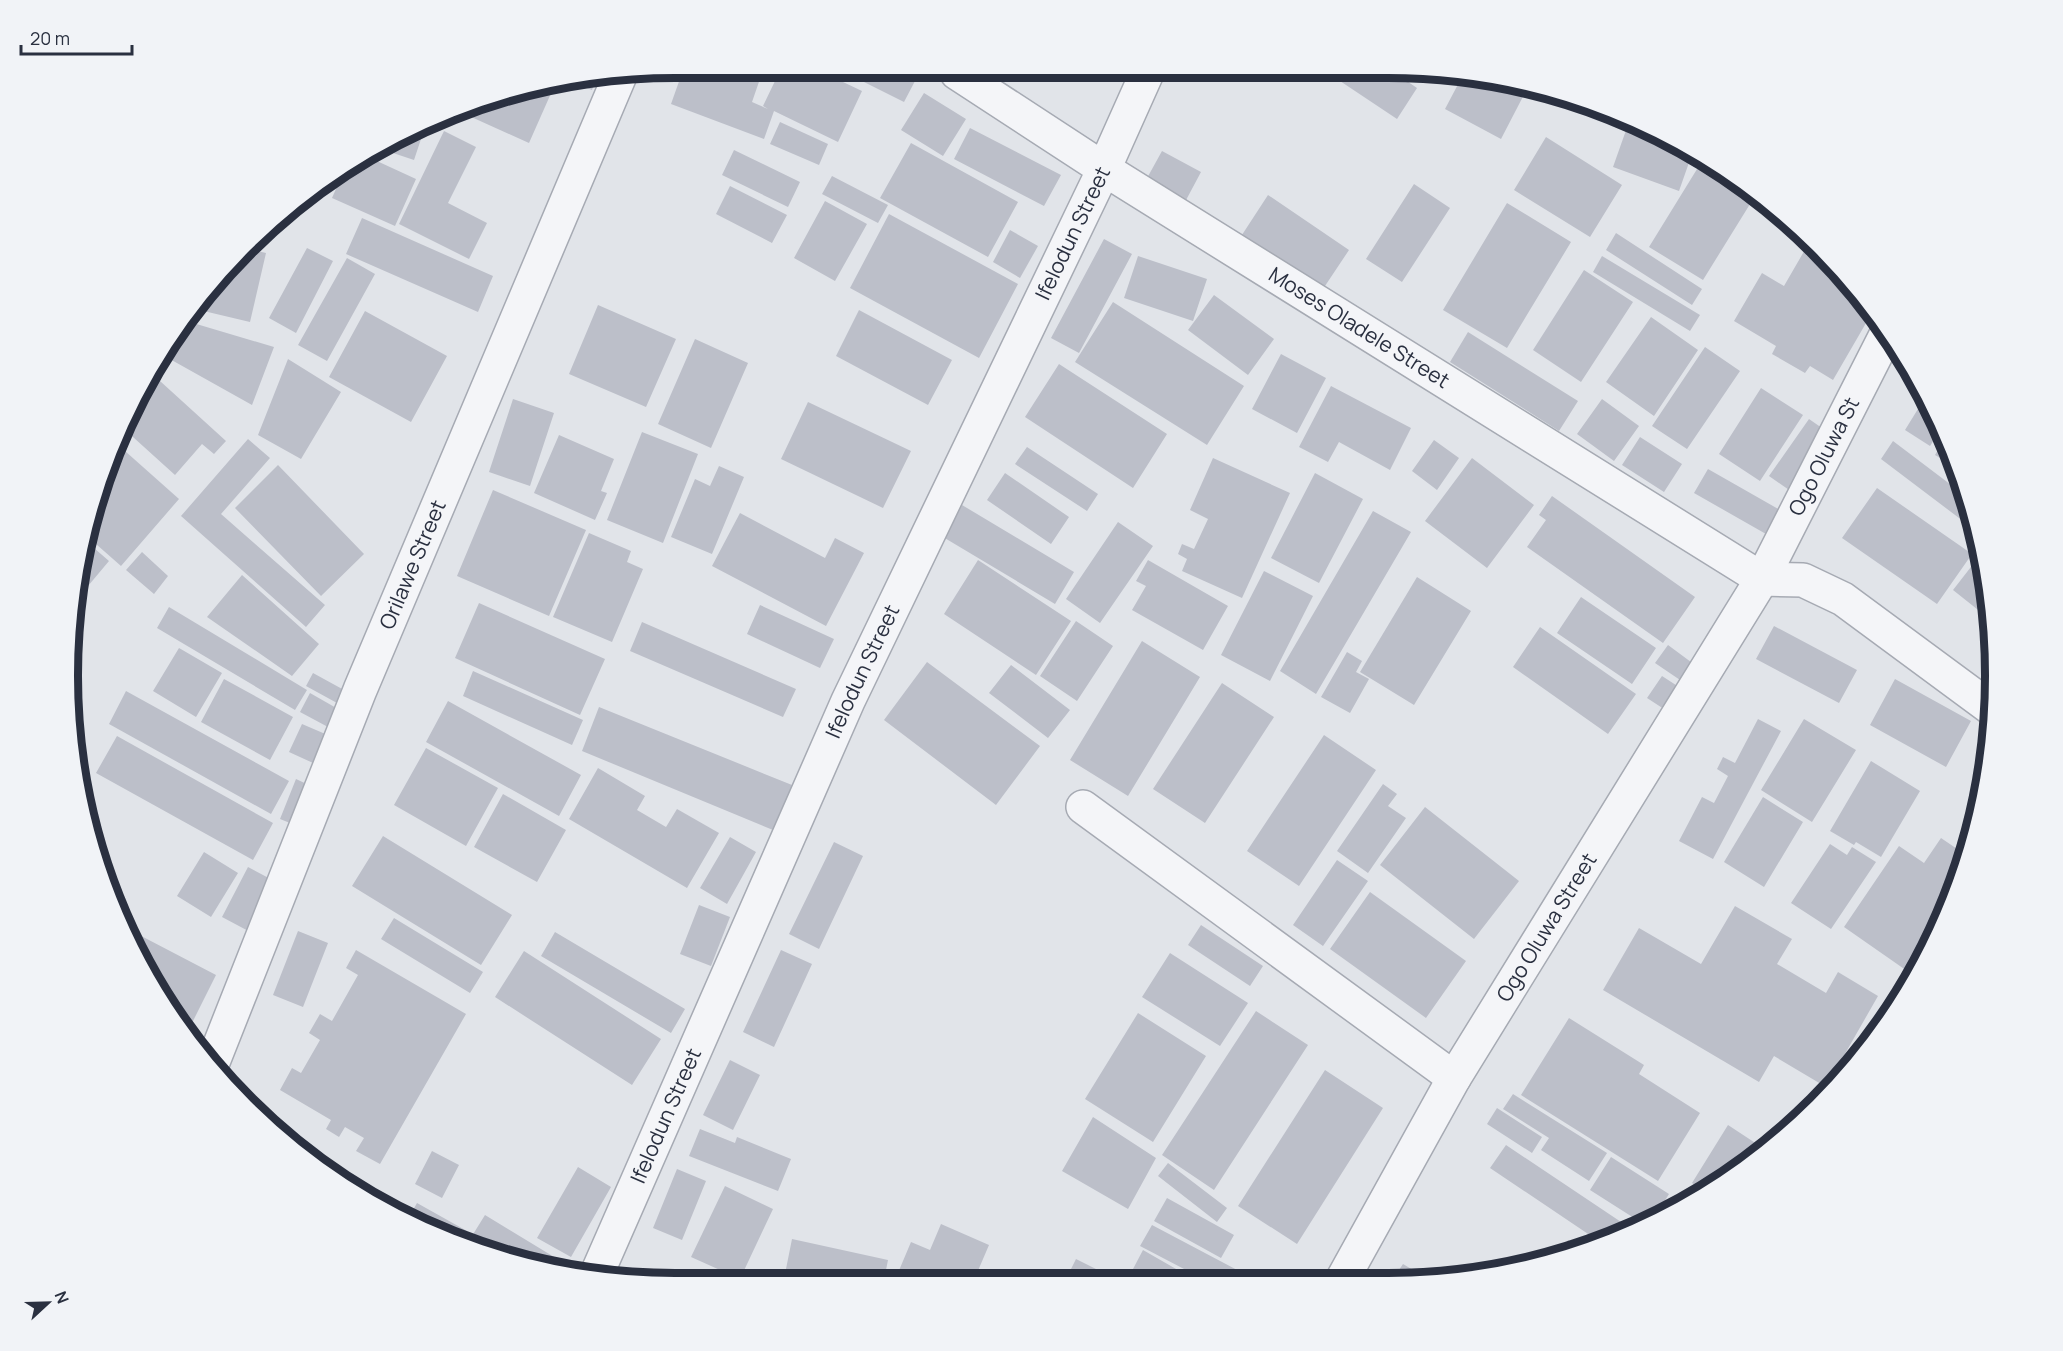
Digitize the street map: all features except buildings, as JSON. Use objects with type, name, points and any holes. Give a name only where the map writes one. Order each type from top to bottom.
[{"type":"street","name":"Moses Oladele Street","points":[[965,78],[1104,170],[1762,579]]},
{"type":"street","name":"Ifelodun Street","points":[[599,1268],[848,701],[1104,170],[1146,78]]},
{"type":"street","name":"Orilawe Street","points":[[215,1056],[360,690],[618,81]]},
{"type":"street","name":"Ogo Oluwa St","points":[[1762,579],[1883,342]]},
{"type":"street","points":[[1762,579],[1803,580],[1843,599],[1984,703]]},
{"type":"street","name":"Ogo Oluwa Street","points":[[1346,1273],[1454,1078],[1762,579]]},
{"type":"street","points":[[1083,807],[1454,1078]]}]
